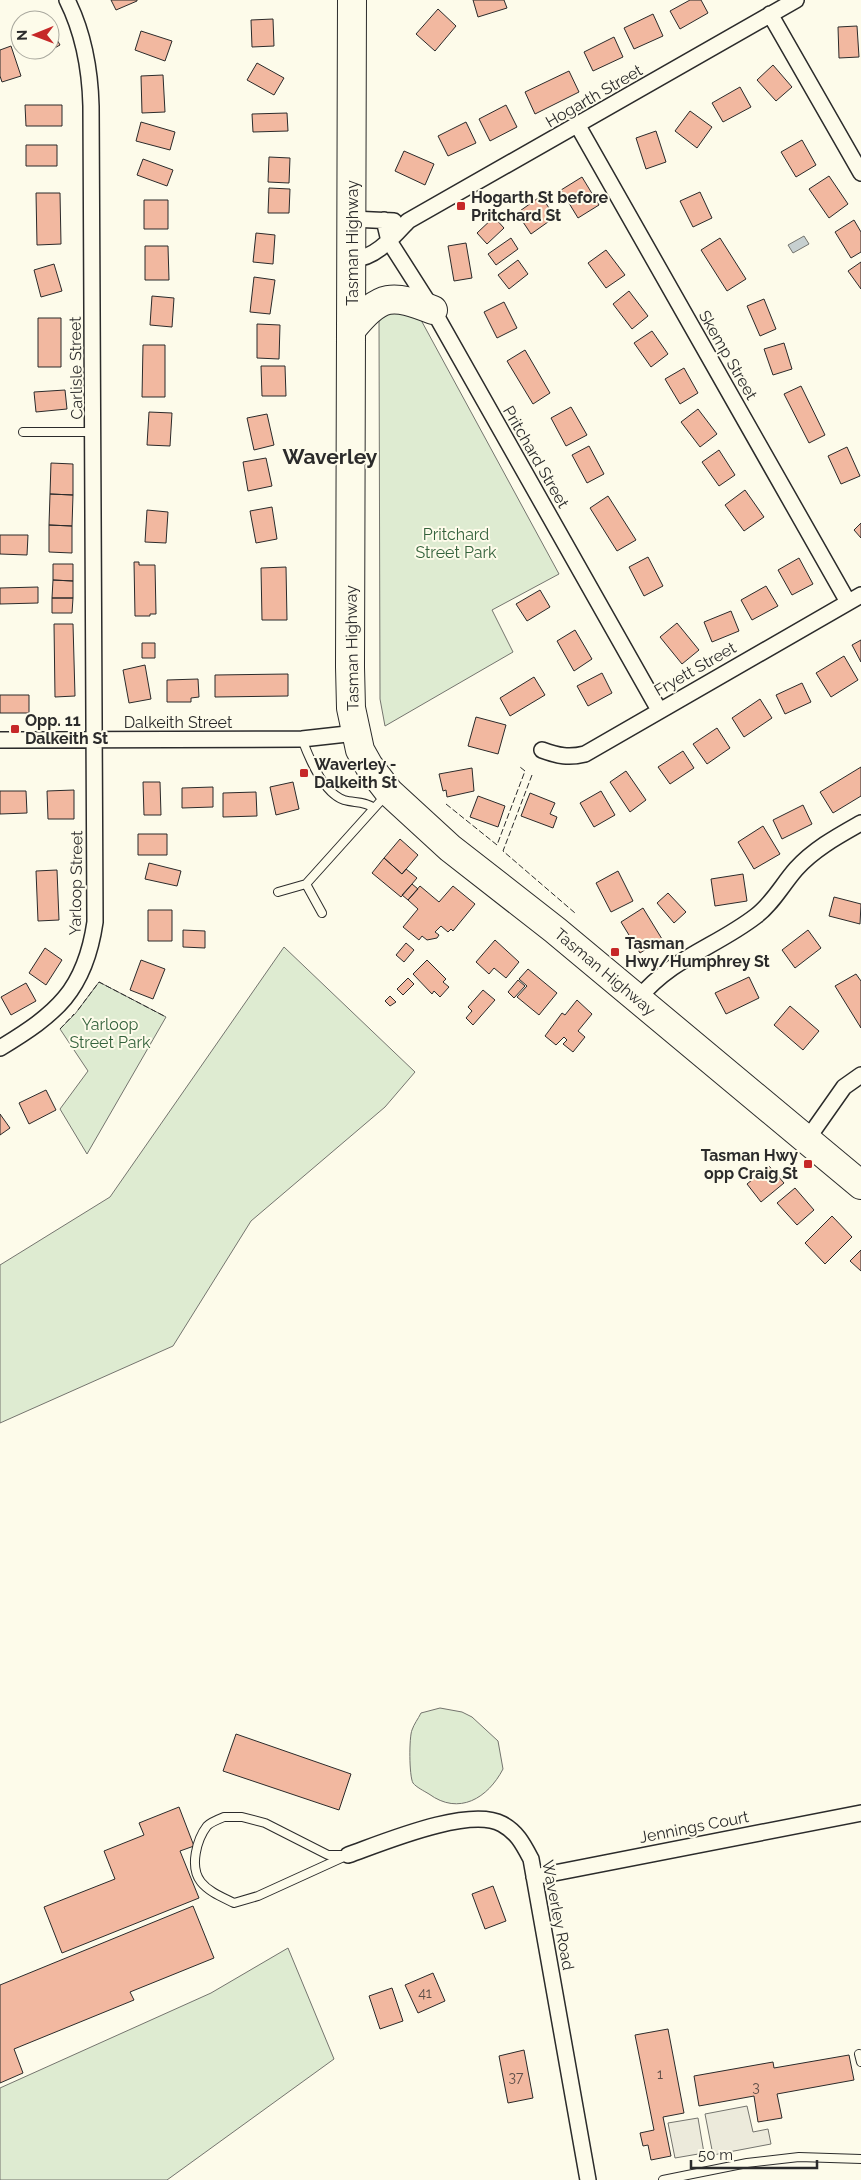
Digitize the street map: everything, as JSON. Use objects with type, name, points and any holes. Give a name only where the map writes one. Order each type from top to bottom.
[{"type":"highway","name":"Tasman Highway","points":[[352,0],[351,708],[360,750],[369,766],[381,800],[450,848],[555,930],[861,1185]]},
{"type":"highway","points":[[352,329],[370,308],[381,301],[392,298],[433,310]]},
{"type":"street","name":"Carlisle Street","points":[[67,0],[83,40],[88,59],[90,85],[94,432],[94,740]]},
{"type":"street","name":"Hogarth Street","points":[[353,259],[363,259],[389,241],[408,221],[578,126],[796,0]]},
{"type":"street","points":[[770,14],[861,173]]},
{"type":"street","name":"Skemp Street","points":[[578,126],[855,598]]},
{"type":"street","points":[[352,219],[408,221]]},
{"type":"street","name":"Pritchard Street","points":[[384,220],[389,241],[433,310],[659,710]]},
{"type":"street","name":"Fryett Street","points":[[542,750],[556,756],[567,757],[585,754],[855,598]]},
{"type":"street","name":"Dalkeith Street","points":[[0,740],[302,739],[356,733]]},
{"type":"street","name":"Yarloop Street","points":[[0,1048],[53,1012],[76,984],[91,948],[95,922],[94,740]]},
{"type":"street","points":[[638,998],[651,984],[679,961],[737,928],[764,910],[808,857],[827,842],[861,823]]},
{"type":"street","points":[[806,1141],[844,1087],[861,1075]]},
{"type":"street","name":"Jennings Court","points":[[534,1876],[861,1812]]},
{"type":"street","name":"Waverley Road","points":[[348,1855],[440,1823],[475,1819],[501,1823],[521,1839],[530,1859],[534,1876],[588,2180]]},
{"type":"lane","points":[[23,432],[94,432]]},
{"type":"lane","points":[[302,739],[309,758],[329,788],[340,798],[353,802],[368,803],[381,800]]},
{"type":"lane","points":[[278,892],[306,884],[381,800]]},
{"type":"lane","points":[[306,884],[322,913]]},
{"type":"lane","points":[[224,1817],[242,1817],[265,1823],[328,1855],[348,1855],[258,1896],[234,1903],[213,1892],[199,1880],[195,1862],[198,1842],[208,1824],[224,1817]]},
{"type":"lane","points":[[860,2054],[861,2062]]},
{"type":"lane","points":[[663,2180],[747,2164],[799,2157],[861,2159]]},
{"type":"green space","name":"Pritchard Street Park","points":[[391,311],[400,311],[421,320],[559,574],[492,610],[513,652],[385,726],[380,699],[379,318]]},
{"type":"green space","points":[[284,947],[415,1072],[385,1107],[251,1221],[173,1346],[0,1423],[0,1265],[110,1197]]},
{"type":"green space","name":"Yarloop Street Park","points":[[99,982],[166,1017],[87,1154],[60,1109],[88,1071],[60,1029],[75,1014]]},
{"type":"green space","points":[[440,1708],[462,1712],[472,1717],[498,1741],[503,1769],[489,1788],[472,1801],[451,1803],[440,1800],[413,1783],[410,1756],[412,1730],[421,1713]]},
{"type":"green space","points":[[288,1948],[334,2059],[167,2180],[0,2180],[0,2088],[211,1993]]},
{"type":"shaded area","points":[[804,236],[809,244],[793,253],[788,245]]},
{"type":"shaded area","points":[[747,2106],[753,2132],[768,2129],[771,2144],[713,2155],[705,2114]]},
{"type":"shaded area","points":[[698,2118],[704,2153],[675,2158],[668,2123]]},
{"type":"building","points":[[111,0],[137,0],[137,1],[116,10]]},
{"type":"building","points":[[473,0],[504,0],[507,8],[478,17]]},
{"type":"building","points":[[690,0],[701,0],[708,13],[680,29],[670,11]]},
{"type":"building","points":[[438,9],[456,26],[435,51],[416,34]]},
{"type":"building","points":[[653,14],[663,36],[634,49],[624,28]]},
{"type":"building","points":[[273,19],[274,46],[252,47],[251,20]]},
{"type":"building","points":[[857,26],[859,57],[839,58],[838,27]]},
{"type":"building","points":[[141,31],[172,41],[165,61],[135,50]]},
{"type":"building","points":[[614,37],[623,57],[593,71],[584,52]]},
{"type":"building","points":[[10,46],[10,60],[16,60],[21,76],[2,82],[0,76],[0,50]]},
{"type":"building","points":[[257,63],[284,78],[274,95],[247,80]]},
{"type":"building","points":[[773,65],[792,87],[776,101],[757,80]]},
{"type":"building","points":[[569,71],[579,92],[535,114],[525,92]]},
{"type":"building","points":[[163,75],[165,112],[142,113],[141,76]]},
{"type":"building","points":[[740,87],[751,107],[723,122],[712,103]]},
{"type":"building","points":[[25,105],[62,105],[62,126],[26,126]]},
{"type":"building","points":[[506,105],[517,127],[490,141],[479,119]]},
{"type":"building","points":[[690,111],[712,127],[697,148],[675,131]]},
{"type":"building","points":[[287,113],[288,131],[253,132],[252,114]]},
{"type":"building","points":[[141,122],[175,132],[170,150],[136,141]]},
{"type":"building","points":[[466,122],[476,143],[448,156],[438,136]]},
{"type":"building","points":[[656,131],[666,162],[646,169],[636,138]]},
{"type":"building","points":[[802,140],[816,165],[796,177],[781,152]]},
{"type":"building","points":[[26,145],[57,145],[57,166],[26,166]]},
{"type":"building","points":[[404,151],[434,164],[425,185],[395,171]]},
{"type":"building","points":[[269,157],[290,158],[289,183],[268,182]]},
{"type":"building","points":[[143,159],[173,170],[167,186],[137,175]]},
{"type":"building","points":[[829,176],[848,204],[829,218],[809,189]]},
{"type":"building","points":[[582,177],[599,205],[578,218],[561,190]]},
{"type":"building","points":[[269,188],[290,189],[289,213],[268,213]]},
{"type":"building","points":[[700,192],[712,218],[693,227],[680,201]]},
{"type":"building","points":[[36,193],[60,193],[61,244],[37,245]]},
{"type":"building","points":[[541,196],[555,217],[531,234],[517,213]]},
{"type":"building","points":[[144,200],[168,200],[168,229],[144,229]]},
{"type":"building","points":[[494,217],[504,228],[487,244],[477,233]]},
{"type":"building","points":[[854,220],[861,232],[861,252],[851,258],[835,232]]},
{"type":"building","points":[[256,233],[275,235],[273,264],[253,262]]},
{"type":"building","points":[[511,238],[518,249],[496,265],[488,254]]},
{"type":"building","points":[[720,238],[746,279],[727,291],[701,250]]},
{"type":"building","points":[[466,243],[472,278],[454,281],[448,246]]},
{"type":"building","points":[[145,246],[168,246],[169,280],[145,280]]},
{"type":"building","points":[[606,250],[625,275],[606,288],[588,263]]},
{"type":"building","points":[[518,260],[528,274],[509,289],[498,275]]},
{"type":"building","points":[[861,262],[861,289],[848,271]]},
{"type":"building","points":[[54,264],[62,291],[41,297],[34,270]]},
{"type":"building","points":[[254,277],[275,280],[270,314],[250,312]]},
{"type":"building","points":[[629,291],[648,316],[632,329],[613,304]]},
{"type":"building","points":[[152,296],[174,298],[172,327],[150,325]]},
{"type":"building","points":[[764,299],[776,329],[760,336],[747,306]]},
{"type":"building","points":[[504,302],[517,328],[497,338],[484,312]]},
{"type":"building","points":[[38,318],[61,318],[61,367],[38,367]]},
{"type":"building","points":[[257,324],[280,325],[279,359],[257,358]]},
{"type":"building","points":[[652,331],[668,354],[651,367],[634,343]]},
{"type":"building","points":[[784,343],[792,369],[773,375],[764,349]]},
{"type":"building","points":[[143,345],[165,345],[165,397],[142,397]]},
{"type":"building","points":[[525,350],[550,393],[533,404],[507,361]]},
{"type":"building","points":[[261,366],[285,366],[286,396],[262,396]]},
{"type":"building","points":[[684,368],[698,393],[680,404],[665,379]]},
{"type":"building","points":[[801,386],[825,435],[809,443],[784,394]]},
{"type":"building","points":[[65,390],[67,409],[36,412],[34,392]]},
{"type":"building","points":[[571,407],[587,435],[566,446],[551,418]]},
{"type":"building","points":[[698,409],[717,434],[700,447],[681,422]]},
{"type":"building","points":[[149,412],[172,413],[170,446],[147,445]]},
{"type":"building","points":[[267,414],[274,445],[254,450],[247,418]]},
{"type":"building","points":[[589,446],[604,474],[587,483],[572,455]]},
{"type":"building","points":[[847,447],[860,476],[841,484],[828,456]]},
{"type":"building","points":[[719,450],[735,475],[719,486],[702,462]]},
{"type":"building","points":[[266,458],[272,486],[248,491],[243,462]]},
{"type":"building","points":[[51,463],[73,464],[73,495],[50,494]]},
{"type":"building","points":[[745,490],[764,517],[744,531],[725,505]]},
{"type":"building","points":[[50,494],[73,495],[72,526],[49,525]]},
{"type":"building","points":[[608,496],[636,540],[617,551],[590,508]]},
{"type":"building","points":[[272,507],[277,539],[256,543],[250,511]]},
{"type":"building","points":[[147,510],[168,512],[166,543],[145,542]]},
{"type":"building","points":[[861,523],[861,538],[854,530]]},
{"type":"building","points":[[49,525],[72,526],[72,553],[49,552]]},
{"type":"building","points":[[0,535],[28,535],[27,555],[0,554]]},
{"type":"building","points":[[648,557],[663,586],[644,596],[629,567]]},
{"type":"building","points":[[799,558],[813,584],[792,595],[778,570]]},
{"type":"building","points":[[134,562],[139,562],[139,565],[155,565],[156,614],[135,616]]},
{"type":"building","points":[[53,564],[73,564],[73,581],[53,580]]},
{"type":"building","points":[[286,567],[287,620],[262,620],[261,568]]},
{"type":"building","points":[[53,580],[73,581],[73,598],[52,598]]},
{"type":"building","points":[[766,586],[778,606],[752,620],[741,600]]},
{"type":"building","points":[[38,587],[38,603],[0,604],[0,588]]},
{"type":"building","points":[[540,590],[550,607],[527,621],[516,604]]},
{"type":"building","points":[[52,598],[73,598],[72,613],[52,613]]},
{"type":"building","points":[[731,611],[739,631],[712,642],[704,622]]},
{"type":"building","points":[[677,623],[699,650],[682,664],[660,637]]},
{"type":"building","points":[[54,624],[73,624],[75,696],[55,697]]},
{"type":"building","points":[[575,630],[592,659],[574,671],[557,641]]},
{"type":"building","points":[[861,640],[861,662],[852,645]]},
{"type":"building","points":[[142,643],[155,643],[155,658],[142,658]]},
{"type":"building","points":[[844,656],[858,680],[831,697],[816,673]]},
{"type":"building","points":[[145,665],[151,699],[129,703],[123,670]]},
{"type":"building","points":[[602,673],[612,693],[588,706],[577,686]]},
{"type":"building","points":[[288,674],[288,696],[215,697],[215,675]]},
{"type":"building","points":[[534,677],[545,695],[510,716],[500,698]]},
{"type":"building","points":[[198,679],[199,697],[191,698],[191,702],[167,702],[167,680]]},
{"type":"building","points":[[802,683],[811,702],[785,714],[776,695]]},
{"type":"building","points":[[0,695],[29,695],[29,713],[0,713]]},
{"type":"building","points":[[760,699],[772,718],[744,737],[732,718]]},
{"type":"building","points":[[476,717],[506,725],[498,754],[468,746]]},
{"type":"building","points":[[717,728],[730,748],[707,764],[693,744]]},
{"type":"building","points":[[683,751],[694,768],[670,784],[658,767]]},
{"type":"building","points":[[861,767],[861,796],[833,813],[820,792]]},
{"type":"building","points":[[472,768],[474,791],[447,797],[446,790],[443,791],[439,774]]},
{"type":"building","points":[[626,771],[646,800],[630,812],[610,782]]},
{"type":"building","points":[[143,782],[160,782],[161,815],[144,815]]},
{"type":"building","points":[[293,782],[299,809],[276,815],[270,787]]},
{"type":"building","points":[[213,787],[213,807],[182,808],[182,788]]},
{"type":"building","points":[[74,790],[74,819],[48,819],[47,791]]},
{"type":"building","points":[[0,791],[26,791],[27,813],[0,814]]},
{"type":"building","points":[[601,791],[615,815],[594,827],[580,803]]},
{"type":"building","points":[[256,792],[257,816],[223,817],[223,793]]},
{"type":"building","points":[[530,793],[555,803],[550,814],[557,817],[553,828],[521,816]]},
{"type":"building","points":[[478,796],[505,806],[498,827],[470,817]]},
{"type":"building","points":[[803,805],[812,824],[782,839],[773,820]]},
{"type":"building","points":[[763,826],[780,854],[754,869],[738,842]]},
{"type":"building","points":[[138,834],[167,834],[167,855],[138,855]]},
{"type":"building","points":[[400,839],[418,855],[402,874],[384,858]]},
{"type":"building","points":[[384,858],[402,874],[406,869],[417,878],[401,897],[372,873]]},
{"type":"building","points":[[149,863],[181,871],[177,886],[145,879]]},
{"type":"building","points":[[57,870],[59,920],[38,921],[36,871]]},
{"type":"building","points":[[618,871],[633,901],[611,912],[596,883]]},
{"type":"building","points":[[743,874],[747,901],[715,906],[711,879]]},
{"type":"building","points":[[412,884],[418,889],[408,900],[402,895]]},
{"type":"building","points":[[420,886],[439,902],[453,886],[475,904],[453,931],[451,929],[448,932],[441,926],[435,932],[439,935],[437,938],[427,940],[422,936],[419,940],[403,927],[418,909],[408,900]]},
{"type":"building","points":[[668,893],[686,912],[674,923],[657,903]]},
{"type":"building","points":[[834,897],[861,904],[860,924],[829,916]]},
{"type":"building","points":[[643,908],[662,939],[640,953],[621,922]]},
{"type":"building","points":[[148,910],[172,910],[172,941],[148,941]]},
{"type":"building","points":[[183,930],[205,931],[205,948],[183,947]]},
{"type":"building","points":[[808,930],[821,948],[795,968],[782,950]]},
{"type":"building","points":[[495,940],[519,962],[506,978],[494,968],[489,974],[476,962]]},
{"type":"building","points":[[406,943],[414,950],[404,962],[396,955]]},
{"type":"building","points":[[45,948],[62,960],[46,985],[29,973]]},
{"type":"building","points":[[141,960],[165,969],[153,999],[130,990]]},
{"type":"building","points":[[427,960],[446,979],[443,982],[449,987],[440,997],[434,991],[432,994],[413,974]]},
{"type":"building","points":[[528,969],[557,993],[539,1015],[517,997],[527,986],[519,979]]},
{"type":"building","points":[[856,974],[861,981],[861,1028],[835,986]]},
{"type":"building","points":[[749,977],[759,998],[726,1014],[715,993]]},
{"type":"building","points":[[408,978],[414,984],[403,995],[397,989]]},
{"type":"building","points":[[518,980],[525,986],[514,998],[508,992]]},
{"type":"building","points":[[26,983],[36,1001],[11,1015],[1,997]]},
{"type":"building","points":[[483,990],[495,1000],[473,1025],[466,1018],[472,1011],[468,1007]]},
{"type":"building","points":[[390,996],[396,1002],[390,1006],[385,1001]]},
{"type":"building","points":[[577,1000],[592,1014],[578,1031],[585,1037],[573,1052],[563,1044],[567,1040],[564,1037],[556,1045],[545,1036],[562,1013],[565,1015]]},
{"type":"building","points":[[790,1006],[819,1031],[803,1050],[774,1025]]},
{"type":"building","points":[[46,1090],[56,1110],[29,1124],[19,1103]]},
{"type":"building","points":[[0,1114],[10,1128],[0,1135]]},
{"type":"building","points":[[769,1166],[784,1183],[761,1202],[747,1184]]},
{"type":"building","points":[[795,1188],[814,1210],[797,1225],[777,1203]]},
{"type":"building","points":[[832,1216],[852,1237],[825,1264],[805,1243]]},
{"type":"building","points":[[861,1250],[861,1271],[850,1261]]},
{"type":"building","points":[[236,1734],[351,1774],[339,1810],[223,1771]]},
{"type":"building","points":[[179,1807],[194,1846],[180,1851],[199,1898],[62,1953],[44,1907],[115,1879],[104,1851],[144,1835],[139,1823]]},
{"type":"building","points":[[493,1886],[506,1921],[485,1929],[472,1894]]},
{"type":"building","points":[[193,1906],[214,1958],[130,1992],[134,2000],[14,2049],[23,2073],[0,2083],[0,1985]]},
{"type":"building","points":[[433,1973],[445,2001],[418,2013],[405,1985]]},
{"type":"building","points":[[392,1988],[403,2021],[380,2029],[369,1996]]},
{"type":"building","points":[[668,2029],[684,2113],[663,2117],[671,2156],[651,2160],[648,2145],[643,2146],[640,2133],[654,2130],[635,2035]]},
{"type":"building","points":[[524,2050],[533,2098],[508,2103],[499,2056]]},
{"type":"building","points":[[849,2055],[854,2080],[777,2094],[782,2118],[758,2122],[754,2096],[699,2106],[694,2076],[773,2062],[774,2068]]},
{"type":"fence","points":[[446,804],[497,845],[525,771],[520,767]]},
{"type":"fence","points":[[532,775],[503,851],[575,913]]},
{"type":"fence","points":[[78,1010],[99,982],[166,1017]]},
{"type":"fence","points":[[60,1029],[74,1014]]},
{"type":"place","name":"Hogarth St before Pritchard St","points":[[461,206]]},
{"type":"place","name":"Opp. 11 Dalkeith St","points":[[15,729]]},
{"type":"place","name":"Waverley - Dalkeith St","points":[[304,773]]},
{"type":"place","name":"Tasman Hwy/Humphrey St","points":[[615,952]]},
{"type":"place","name":"Tasman Hwy opp Craig St","points":[[808,1164]]},
{"type":"district","name":"Waverley","points":[[330,456]]}]
